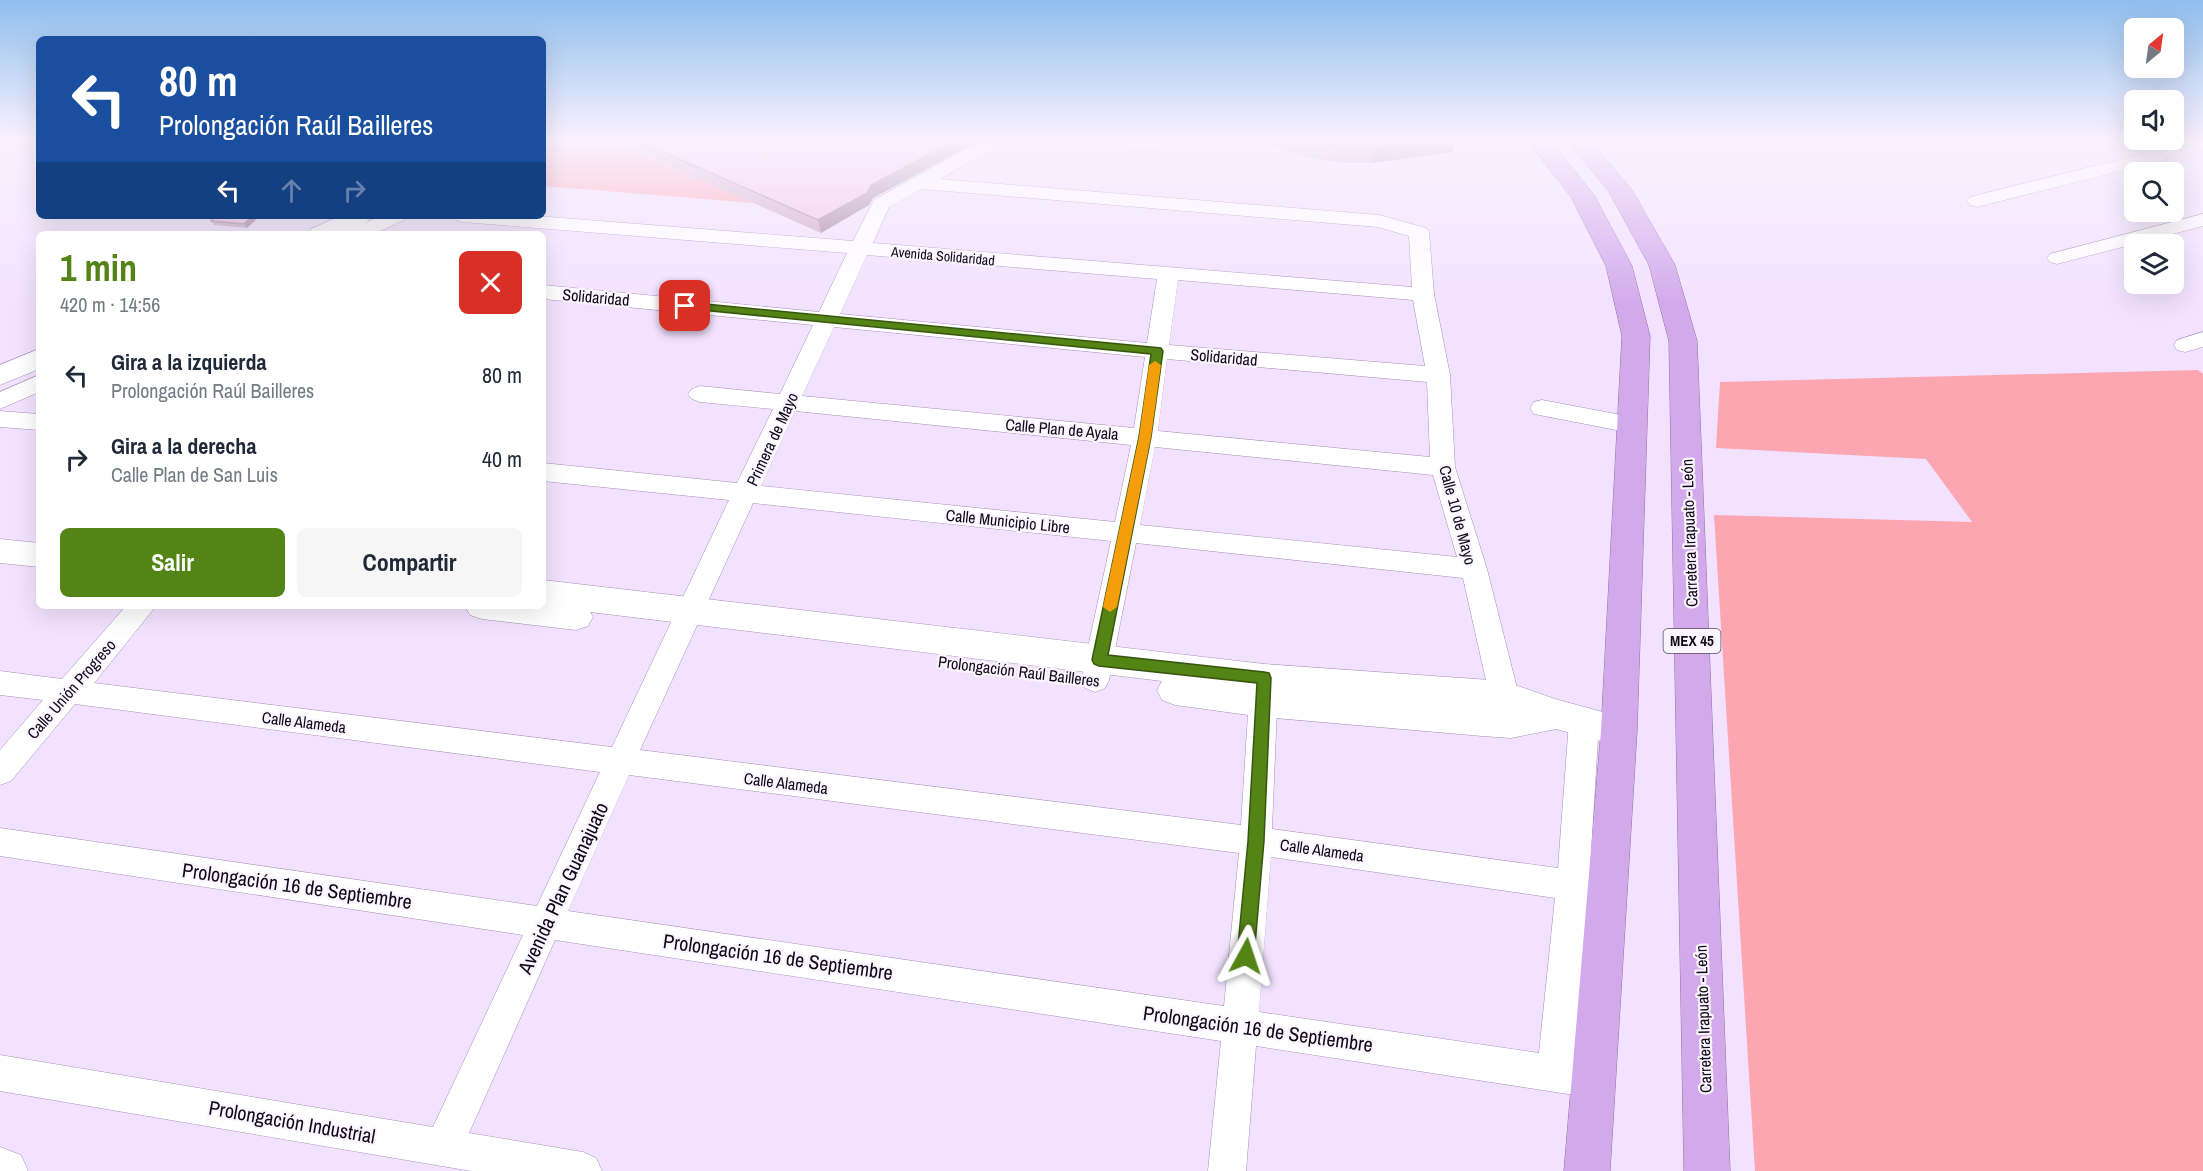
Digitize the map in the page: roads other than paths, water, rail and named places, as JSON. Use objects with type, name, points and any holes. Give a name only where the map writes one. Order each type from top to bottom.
[{"type":"highway","points":[[1582,196],[1619,266],[1636,336],[1619,731],[1587,1171]]},
{"type":"highway","name":"Carretera Irapuato - León","points":[[1623,196],[1662,265],[1683,341],[1707,1171]]},
{"type":"street","name":"Primera de Mayo","points":[[686,619],[881,204],[896,196]]},
{"type":"street","name":"Calle 10 de Mayo","points":[[1076,196],[1379,220],[1419,232],[1423,294],[1438,375],[1443,467],[1473,569],[1507,710]]},
{"type":"street","points":[[1977,201],[1998,196]]},
{"type":"street","points":[[327,231],[353,219]]},
{"type":"street","points":[[364,231],[390,219]]},
{"type":"street","name":"Avenida Solidaridad","points":[[500,219],[1423,294]]},
{"type":"street","points":[[2057,258],[2203,220]]},
{"type":"street","points":[[1097,670],[1145,437],[1168,274]]},
{"type":"street","name":"Solidaridad","points":[[546,292],[1157,351],[1438,375]]},
{"type":"street","points":[[0,376],[36,359]]},
{"type":"street","points":[[0,401],[36,384]]},
{"type":"street","name":"Calle Plan de Ayala","points":[[700,394],[1443,467]]},
{"type":"street","points":[[1542,408],[1632,425]]},
{"type":"street","points":[[0,419],[36,422]]},
{"type":"street","name":"Calle Municipio Libre","points":[[546,472],[1473,569]]},
{"type":"street","points":[[0,531],[36,535]]},
{"type":"street","points":[[0,551],[36,555]]},
{"type":"street","name":"Prolongación Raúl Bailleres","points":[[546,593],[686,619]]},
{"type":"street","name":"Calle Unión Progreso","points":[[0,772],[139,609]]},
{"type":"street","name":"Prolongación Raúl Bailleres","points":[[529,609],[686,619],[1264,690],[1507,710],[1570,718],[1619,731]]},
{"type":"street","name":"Avenida Plan Guanajuato","points":[[443,1147],[686,619]]},
{"type":"street","name":"Calle Alameda","points":[[0,683],[1256,841],[1573,885]]},
{"type":"street","points":[[1227,1171],[1256,841],[1264,690]]},
{"type":"street","points":[[1555,1073],[1573,885],[1570,718]]},
{"type":"street","name":"Prolongación 16 de Septiembre","points":[[0,842],[1594,1080]]},
{"type":"street","name":"Prolongación Industrial","points":[[0,1073],[583,1171]]},
{"type":"street","points":[[0,1170],[5,1171]]}]
